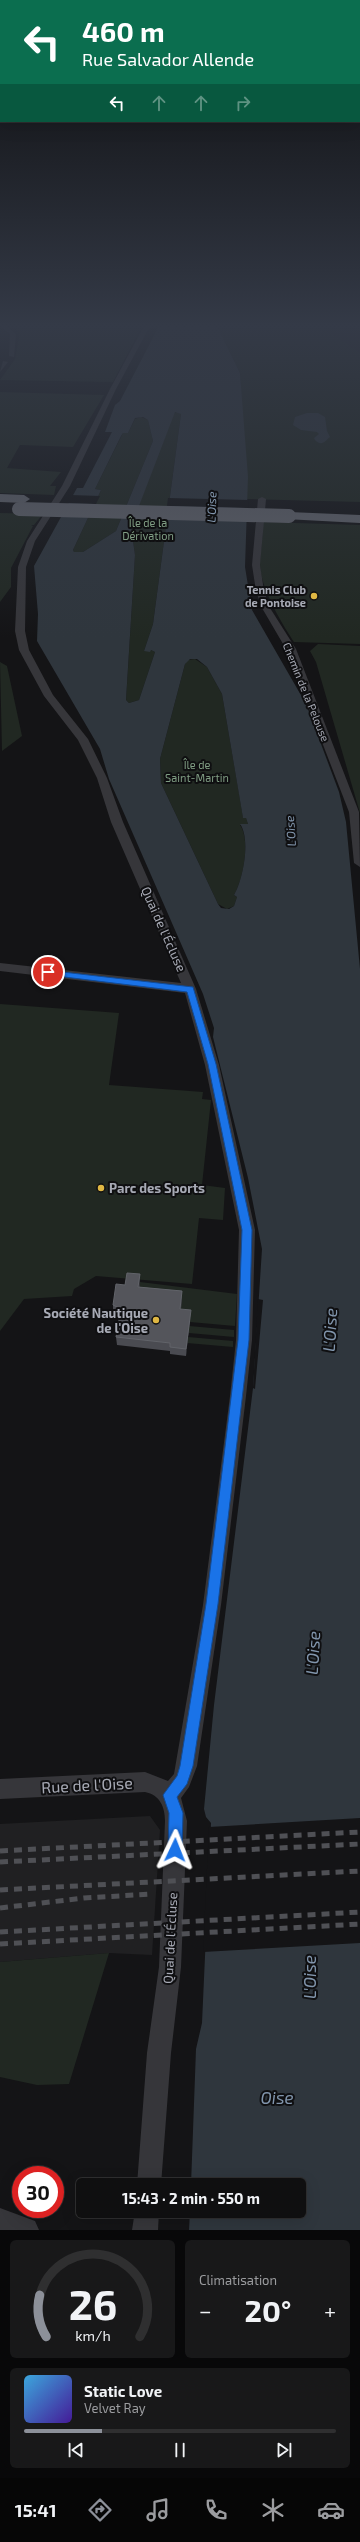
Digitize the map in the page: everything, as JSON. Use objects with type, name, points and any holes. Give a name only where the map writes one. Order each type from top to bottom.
[{"type":"highway","points":[[0,498],[22,504]]},
{"type":"highway","points":[[0,508],[22,504],[289,511],[360,508]]},
{"type":"highway","points":[[289,511],[360,519]]},
{"type":"street","name":"Quai de l'Écluse","points":[[94,430],[53,509],[31,541],[22,567],[20,594],[21,642],[49,696],[83,739],[102,778],[117,822],[190,989],[212,1064],[247,1230],[247,1284],[242,1361],[212,1604],[187,1766],[182,1780],[170,1795],[176,1813],[170,1967],[159,2053],[150,2178]]},
{"type":"street","name":"Chemin de la Pelouse","points":[[262,499],[256,565],[260,592],[266,608],[291,649],[354,812],[360,863]]},
{"type":"street","points":[[0,967],[190,989]]},
{"type":"street","name":"Rue de l'Oise","points":[[0,1789],[145,1782],[157,1785],[170,1795]]},
{"type":"street","points":[[145,2230],[146,2218]]},
{"type":"street","points":[[0,2221],[26,2230]]},
{"type":"shaded area","points":[[150,1816],[160,1830],[152,1955],[109,1953],[0,1962],[0,1824]]},
{"type":"green space","points":[[0,430],[83,430],[73,447],[20,445],[7,468],[61,472],[50,486],[56,486],[54,495],[0,493]]},
{"type":"green space","name":"Île de la Dérivation","points":[[129,430],[150,430],[153,441],[116,531],[83,552],[74,552],[73,550],[101,490],[95,489],[123,433],[128,433]]},
{"type":"green space","name":"Île de la Dérivation","points":[[167,430],[179,430],[153,624],[144,651],[151,650],[155,652],[139,700],[129,703],[126,700],[135,555],[131,527]]},
{"type":"green space","points":[[243,430],[360,430],[360,502],[247,499]]},
{"type":"green space","points":[[0,513],[43,514],[34,525],[31,525],[33,526],[11,568],[11,587],[0,602]]},
{"type":"green space","name":"Tennis Club de Pontoise","points":[[263,522],[360,525],[360,644],[294,642],[272,603],[263,581],[260,561]]},
{"type":"green space","points":[[318,644],[360,646],[360,813],[316,662],[310,651]]},
{"type":"green space","name":"Île de Saint-Martin","points":[[195,659],[207,667],[222,694],[243,817],[246,818],[248,824],[240,825],[245,840],[243,870],[234,895],[237,897],[234,906],[227,909],[218,904],[161,783],[160,759],[185,664],[187,660]]},
{"type":"green space","points":[[0,662],[7,666],[22,736],[2,751]]},
{"type":"green space","name":"Parc des Sports","points":[[0,1004],[119,1013],[109,1085],[203,1092],[202,1099],[211,1100],[202,1185],[225,1188],[223,1220],[199,1218],[192,1284],[96,1276],[74,1289],[72,1296],[24,1299],[0,1331]]},
{"type":"green space","points":[[140,1282],[237,1294],[235,1326],[190,1322],[139,1295]]},
{"type":"green space","points":[[189,1326],[234,1330],[234,1337],[189,1333]]},
{"type":"green space","points":[[188,1337],[233,1341],[233,1347],[187,1343]]},
{"type":"green space","points":[[109,1953],[69,2084],[37,2085],[0,2077],[0,1962]]},
{"type":"water","points":[[106,430],[129,430],[128,433],[123,433],[121,436],[95,489],[101,490],[73,550],[74,552],[83,552],[116,531],[153,441],[150,430],[168,430],[131,527],[135,555],[126,700],[129,703],[139,700],[155,652],[151,650],[150,652],[144,651],[153,624],[179,430],[244,430],[248,477],[245,567],[252,610],[306,704],[339,792],[346,822],[360,969],[360,2230],[189,2230],[190,2218],[306,2218],[306,2178],[191,2178],[196,2049],[202,2023],[211,1823],[206,1817],[204,1809],[214,1705],[253,1388],[262,1249],[248,1178],[213,1037],[214,1028],[203,994],[109,779],[100,749],[37,641],[38,614],[34,566],[77,488],[83,488],[112,432],[105,432]],"holes":[[[190,659],[197,659],[207,667],[222,694],[243,818],[246,818],[248,824],[240,824],[245,839],[243,870],[234,895],[237,897],[234,906],[229,909],[221,908],[218,904],[161,783],[160,759],[185,664]]]},
{"type":"water","points":[[302,430],[327,430],[330,437],[323,443],[317,442],[314,438],[319,434],[317,432]]},
{"type":"pier","points":[[70,495],[100,496],[96,504],[66,503]]},
{"type":"pier","points":[[168,498],[249,500],[248,508],[167,506]]},
{"type":"pier","points":[[258,1299],[263,1300],[255,1389],[253,1388]]},
{"type":"pier","points":[[360,1818],[360,1943],[203,1952],[209,1827]]},
{"type":"building","name":"Société Nautique de l'Oise","points":[[127,1273],[140,1274],[138,1287],[182,1291],[180,1309],[191,1310],[186,1349],[170,1347],[170,1343],[116,1337],[121,1309],[113,1305],[116,1284],[125,1285]]},
{"type":"railway","points":[[0,1851],[360,1832]]},
{"type":"railway","points":[[0,1862],[360,1844]]},
{"type":"railway","points":[[0,1890],[360,1871]]},
{"type":"railway","points":[[0,1908],[84,1898],[152,1894]]},
{"type":"railway","points":[[0,1932],[360,1912]]},
{"type":"railway","points":[[0,1944],[360,1924]]},
{"type":"place","name":"Tennis Club de Pontoise","points":[[314,596]]},
{"type":"place","name":"Parc des Sports","points":[[101,1188]]},
{"type":"place","name":"Société Nautique de l'Oise","points":[[156,1320]]},
{"type":"route","points":[[48,972],[190,989],[212,1064],[245,1215],[247,1230],[247,1284],[244,1340],[238,1396],[228,1464],[212,1604],[187,1766],[182,1780],[170,1795],[176,1809],[175,1850]]},
{"type":"water label","name":"L'Oise","points":[[212,507]]},
{"type":"water label","name":"L'Oise","points":[[291,831]]},
{"type":"water label","name":"L'Oise","points":[[330,1330]]},
{"type":"water label","name":"L'Oise","points":[[313,1653]]},
{"type":"water label","name":"L'Oise","points":[[310,1977]]},
{"type":"water label","name":"Oise","points":[[277,2098]]}]
